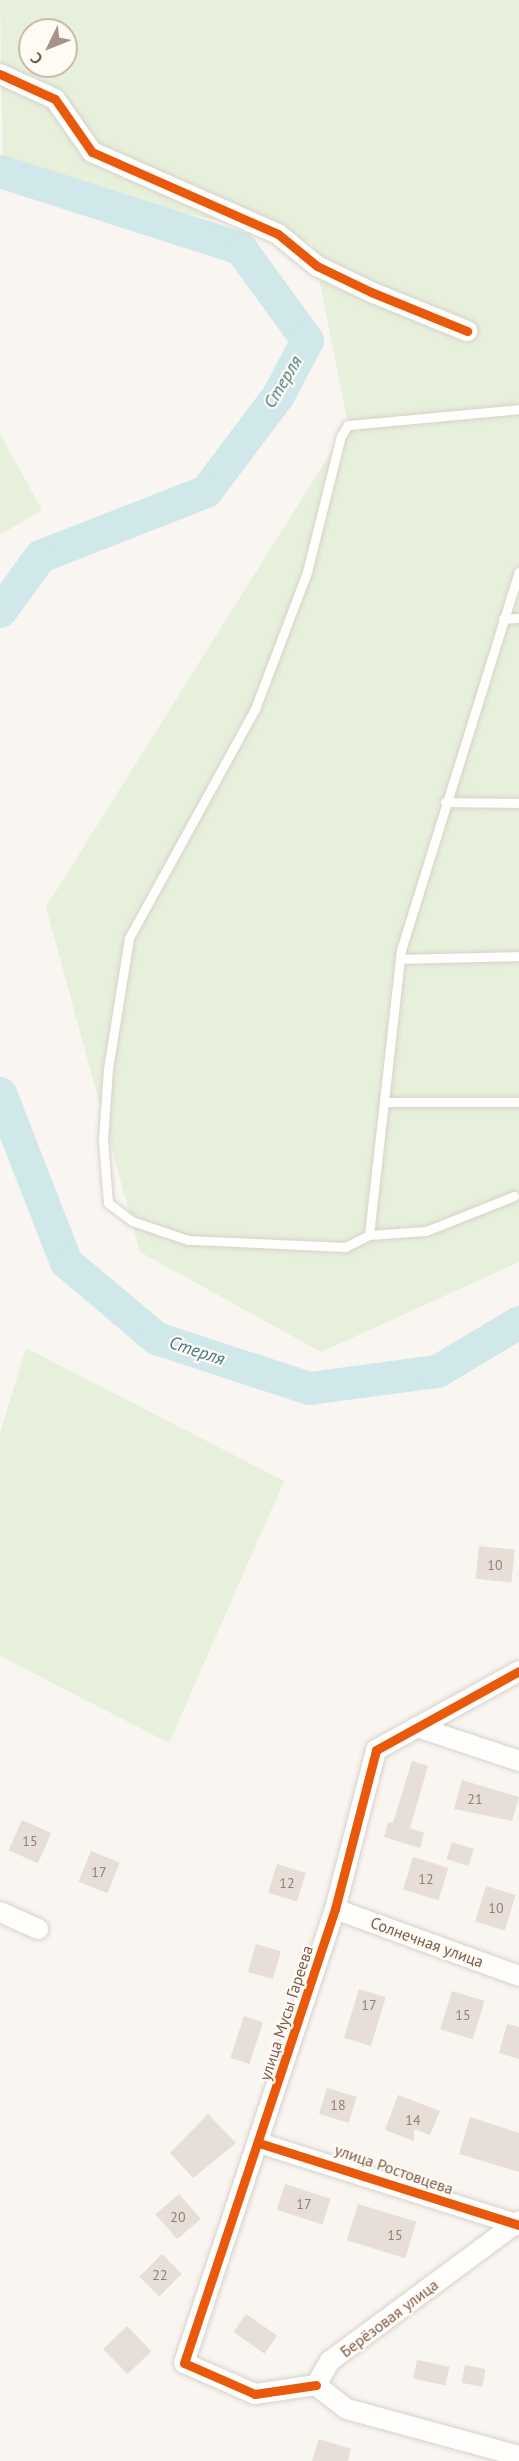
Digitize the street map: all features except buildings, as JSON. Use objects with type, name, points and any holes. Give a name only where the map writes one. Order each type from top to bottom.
[{"type":"street","points":[[0,74],[55,99],[92,153],[278,234],[317,266],[371,292],[467,331]]},
{"type":"street","name":"улица Мусы Гареева","points":[[316,2385],[255,2394],[184,2363],[335,1909],[376,1750],[519,1671]]},
{"type":"street","points":[[417,1727],[519,1761]]},
{"type":"street","name":"Солнечная улица","points":[[335,1909],[519,1976]]},
{"type":"street","points":[[0,1912],[38,1929]]},
{"type":"street","name":"улица Ростовцева","points":[[259,2143],[518,2223]]},
{"type":"street","name":"Берёзовая улица","points":[[316,2385],[330,2361],[518,2223]]},
{"type":"street","points":[[316,2385],[347,2409],[519,2456]]},
{"type":"lane","points":[[514,1196],[426,1231],[369,1235],[345,1247],[188,1240],[132,1221],[108,1203],[103,1167],[108,1069],[129,938],[255,709],[307,572],[341,436],[348,425],[519,409]]},
{"type":"lane","points":[[369,1235],[400,959],[445,802],[519,572]]},
{"type":"lane","points":[[503,619],[519,618]]},
{"type":"lane","points":[[445,802],[519,803]]},
{"type":"lane","points":[[400,959],[519,956]]},
{"type":"lane","points":[[384,1102],[519,1102]]},
{"type":"green space","points":[[0,0],[519,0],[519,1262],[321,1352],[140,1252],[46,907],[348,425],[312,242],[3,172]]},
{"type":"green space","points":[[0,434],[42,510],[0,535]]},
{"type":"green space","points":[[26,1348],[284,1481],[169,1743],[0,1656],[0,1433]]},
{"type":"waterway","name":"Стерля","points":[[0,171],[240,248],[307,340],[278,395],[206,491],[40,556],[0,611]]},
{"type":"waterway","name":"Стерля","points":[[0,1093],[66,1262],[156,1338],[309,1388],[437,1371],[519,1322]]},
{"type":"cycle path","points":[[0,74],[55,99],[92,152],[278,234],[317,266],[371,292],[467,331]]},
{"type":"cycle path","points":[[316,2385],[255,2394],[184,2363],[335,1909],[376,1750],[519,1671]]},
{"type":"cycle path","points":[[259,2143],[519,2225]]}]
